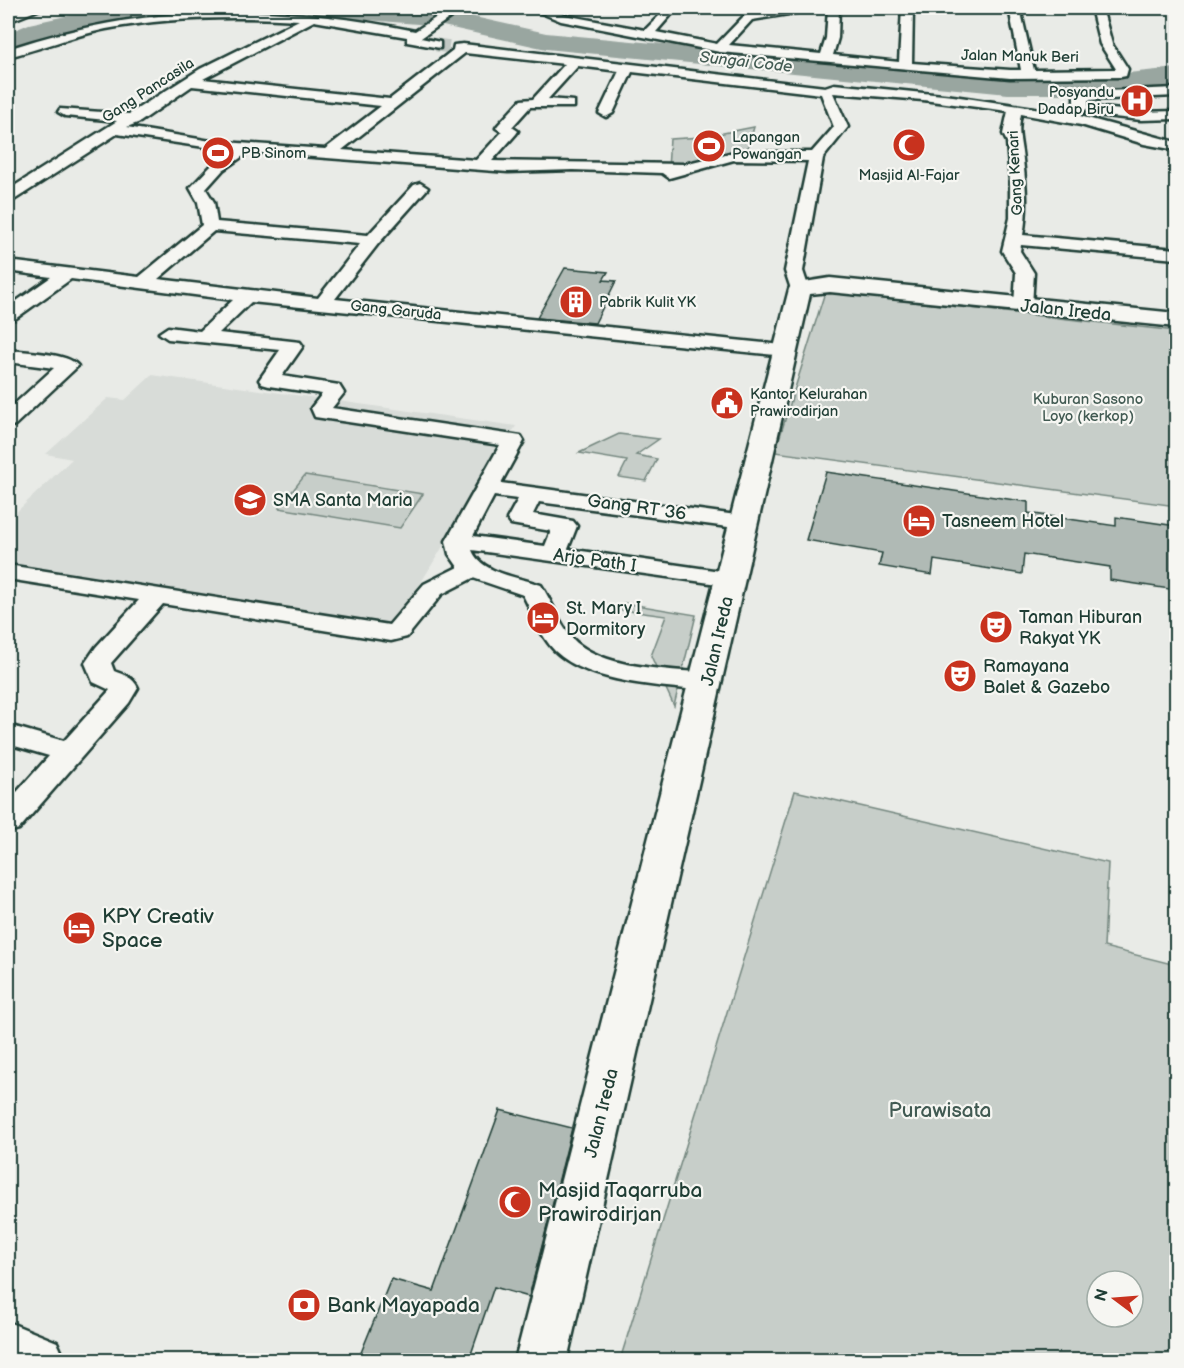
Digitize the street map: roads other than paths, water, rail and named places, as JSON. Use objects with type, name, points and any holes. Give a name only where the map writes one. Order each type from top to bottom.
[{"type":"street","points":[[8,19],[37,8]]},
{"type":"street","points":[[436,45],[411,40],[458,8]]},
{"type":"street","name":"Jalan Manuk Beri","points":[[536,8],[561,18],[591,19],[647,35],[720,48],[1010,74],[1123,71],[1106,44],[1097,8]]},
{"type":"street","points":[[905,66],[908,8]]},
{"type":"street","points":[[1015,8],[1028,74]]},
{"type":"street","points":[[647,35],[672,9]]},
{"type":"street","points":[[720,48],[748,11],[835,9],[826,59]]},
{"type":"street","points":[[8,53],[78,30],[151,19],[237,14],[310,19],[418,34]]},
{"type":"street","name":"Gang Pancasila","points":[[8,197],[191,82],[310,19]]},
{"type":"street","points":[[1002,24],[1018,25]]},
{"type":"street","points":[[327,155],[460,48],[826,91],[834,88],[927,95],[1071,118],[1142,140],[1176,146]]},
{"type":"street","points":[[1010,74],[1007,53],[1022,49]]},
{"type":"street","points":[[538,102],[575,61]]},
{"type":"street","points":[[606,113],[627,68]]},
{"type":"street","points":[[191,82],[393,103]]},
{"type":"street","points":[[800,289],[794,271],[816,157],[841,128],[826,91]]},
{"type":"street","points":[[1071,118],[1081,107],[1081,96],[1176,92]]},
{"type":"street","points":[[480,165],[511,131],[503,128],[524,105],[538,102],[569,104]]},
{"type":"street","name":"Gang Kenari","points":[[1015,109],[1010,134],[1014,142],[1018,182],[1017,218],[1011,251],[1024,273],[1023,306]]},
{"type":"street","points":[[1092,111],[1141,116],[1176,115]]},
{"type":"street","points":[[65,112],[135,119]]},
{"type":"street","points":[[117,130],[162,135],[185,142],[245,148],[305,159],[327,155],[508,167],[520,175],[534,177],[658,175],[735,156],[816,157]]},
{"type":"street","points":[[210,226],[206,202],[198,188],[218,167],[245,148]]},
{"type":"street","points":[[324,302],[372,240],[420,188]]},
{"type":"street","points":[[142,284],[210,226],[372,240]]},
{"type":"street","points":[[1012,239],[1176,254]]},
{"type":"street","name":"Gang Garuda","points":[[8,266],[247,296],[324,302],[418,304],[785,350]]},
{"type":"street","points":[[8,315],[68,273]]},
{"type":"street","name":"Jalan Ireda","points":[[541,1360],[732,579],[743,522],[800,289],[830,285],[1176,320]]},
{"type":"street","points":[[204,337],[247,296]]},
{"type":"street","points":[[168,333],[293,346],[269,380],[332,389],[334,393],[321,408],[322,412],[327,414],[513,441],[458,541],[459,551],[473,569],[495,580],[532,590],[552,628],[564,645],[578,656],[633,671],[707,682]]},
{"type":"street","points":[[8,356],[63,363],[68,366],[8,421]]},
{"type":"street","name":"Gang RT 36","points":[[488,488],[743,522]]},
{"type":"street","name":"Gang RT 36","points":[[532,493],[519,519],[566,526],[554,554]]},
{"type":"street","name":"Arjo Path I","points":[[458,541],[732,579]]},
{"type":"street","points":[[8,572],[395,633],[433,589],[473,569]]},
{"type":"street","points":[[8,821],[124,688],[123,685],[102,676],[98,663],[158,595]]},
{"type":"street","points":[[8,734],[69,752]]},
{"type":"street","points":[[8,1348],[39,1360]]},
{"type":"waterway","name":"Sungai Code","points":[[8,42],[39,30],[135,8]]},
{"type":"waterway","name":"Sungai Code","points":[[317,8],[443,18],[546,41],[1008,85],[1099,85],[1176,77]]},
{"type":"waterway","points":[[712,8],[758,10],[779,8]]},
{"type":"tunnel","points":[[436,45],[458,48]]},
{"type":"place","name":"Posyandu Dadap Biru","points":[[1137,101]]},
{"type":"place","name":"Masjid Al-Fajar","points":[[909,145]]},
{"type":"place","name":"Lapangan Powangan","points":[[709,146]]},
{"type":"place","name":"PB Sinom","points":[[218,153]]},
{"type":"place","name":"Pabrik Kulit YK","points":[[576,302]]},
{"type":"place","name":"Kantor Kelurahan Prawirodirjan","points":[[727,403]]},
{"type":"place","name":"SMA Santa Maria","points":[[250,500]]},
{"type":"place","name":"Tasneem Hotel","points":[[919,521]]},
{"type":"place","name":"St. Mary I Dormitory","points":[[543,618]]},
{"type":"place","name":"Taman Hiburan Rakyat YK","points":[[996,627]]},
{"type":"place","name":"Ramayana Balet & Gazebo","points":[[960,676]]},
{"type":"place","name":"KPY Creativ Space","points":[[79,928]]},
{"type":"place","name":"Masjid Taqarruba Prawirodirjan","points":[[515,1202]]},
{"type":"place","name":"Bank Mayapada","points":[[304,1305]]},
{"type":"park label","name":"Kuburan Sasono Loyo (kerkop)","points":[[1088,408]]},
{"type":"park label","name":"Purawisata","points":[[940,1110]]}]
